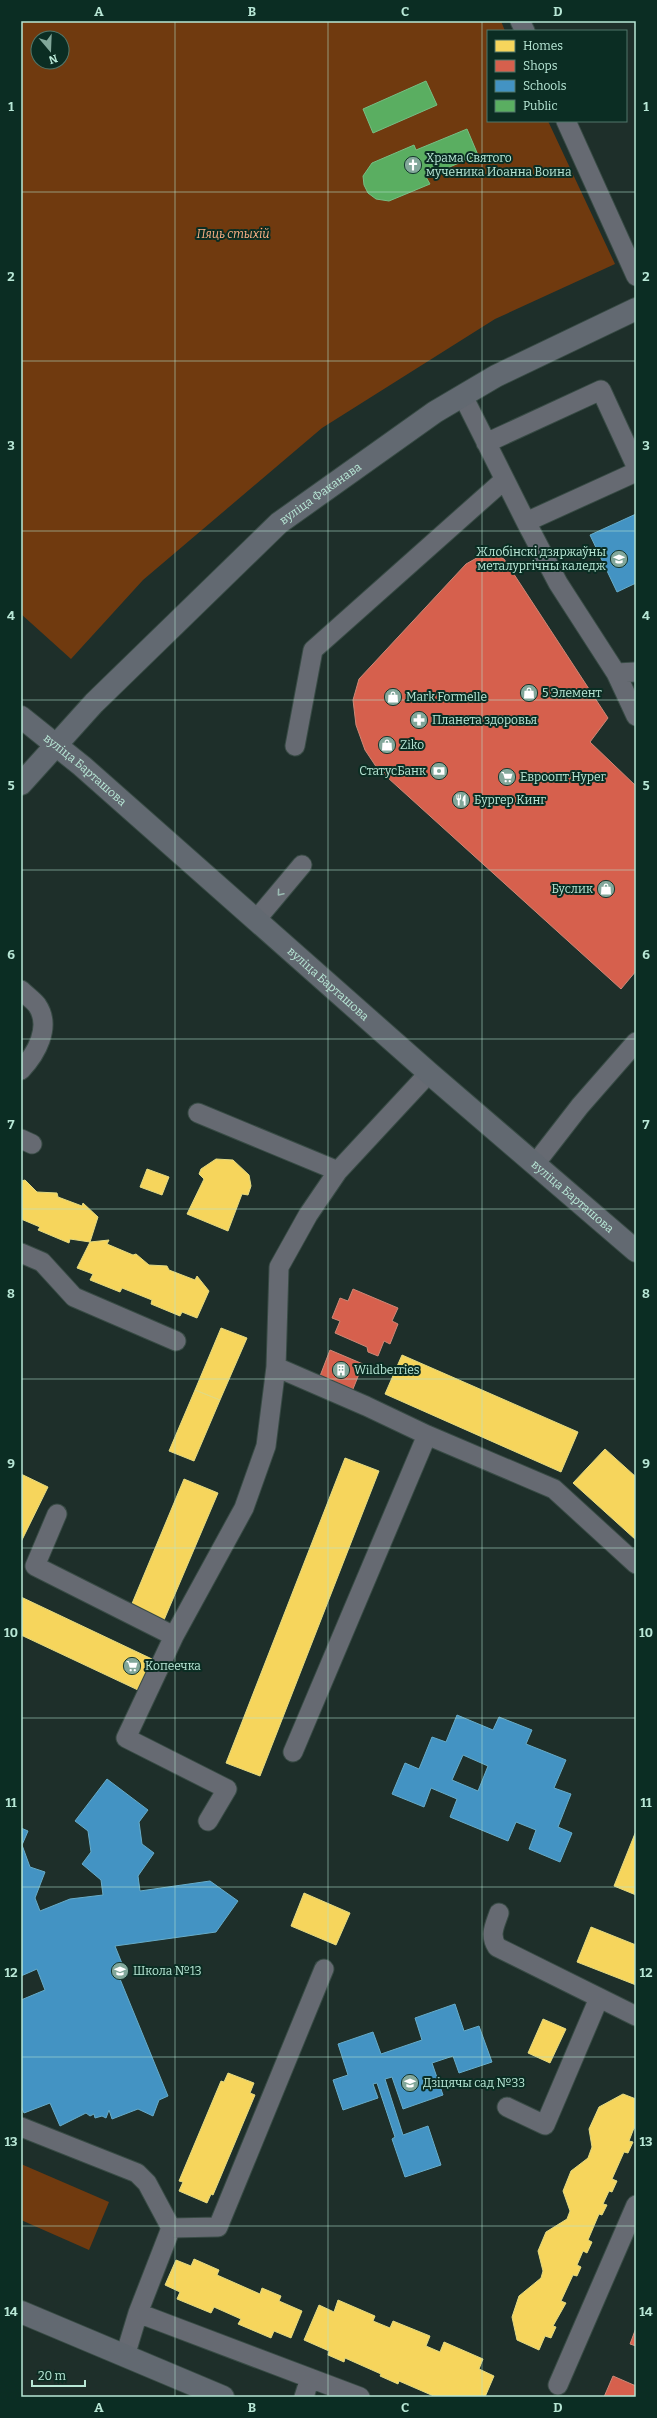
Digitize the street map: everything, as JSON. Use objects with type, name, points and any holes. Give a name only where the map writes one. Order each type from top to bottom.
[{"type":"main road","name":"вуліца Факанава","points":[[21,784],[94,703],[278,523],[407,431],[496,376],[636,309]]},
{"type":"main road","name":"вуліца Барташова","points":[[21,717],[56,745],[429,1073],[636,1251]]},
{"type":"main road","points":[[21,2312],[223,2397]]},
{"type":"lane","points":[[520,21],[524,30]]},
{"type":"lane","points":[[566,122],[636,276]]},
{"type":"lane","points":[[486,443],[601,390],[636,466]]},
{"type":"lane","points":[[463,396],[504,480],[558,583],[616,673],[636,716]]},
{"type":"lane","points":[[526,522],[636,472]]},
{"type":"lane","points":[[295,746],[313,650],[504,480]]},
{"type":"lane","points":[[616,673],[636,672]]},
{"type":"lane","points":[[256,920],[302,865]]},
{"type":"lane","points":[[21,990],[37,1005],[42,1024],[42,1036],[34,1056],[21,1070]]},
{"type":"lane","points":[[535,1164],[580,1106],[636,1042]]},
{"type":"lane","points":[[208,1821],[227,1789],[126,1738],[174,1636],[244,1508],[266,1446],[276,1367],[279,1267],[308,1215],[338,1171],[429,1073]]},
{"type":"lane","points":[[198,1113],[338,1171]]},
{"type":"lane","points":[[21,1253],[42,1262],[74,1297],[176,1341]]},
{"type":"lane","points":[[276,1367],[366,1406],[427,1435],[554,1489],[636,1564]]},
{"type":"lane","points":[[293,1752],[427,1435]]},
{"type":"lane","points":[[57,1514],[35,1566],[174,1636]]},
{"type":"lane","points":[[499,1913],[492,1932],[493,1940],[497,1947],[636,2016]]},
{"type":"lane","points":[[171,2228],[218,2228],[324,1969]]},
{"type":"lane","points":[[507,2107],[545,2124],[599,1998]]},
{"type":"lane","points":[[21,2127],[137,2173],[147,2183],[171,2228],[138,2313],[125,2356]]},
{"type":"lane","points":[[558,2385],[636,2205]]},
{"type":"lane","points":[[138,2313],[360,2397]]},
{"type":"lane","points":[[304,2397],[310,2378]]},
{"type":"green space","name":"Пяць стыхій","points":[[21,21],[501,21],[505,30],[487,30],[487,122],[548,122],[615,264],[495,319],[322,428],[143,580],[71,659],[21,614]]},
{"type":"green space","points":[[21,2164],[109,2202],[89,2250],[21,2220]]},
{"type":"building: Homes","points":[[216,1159],[233,1160],[249,1175],[251,1186],[248,1195],[242,1194],[228,1231],[187,1214],[204,1179],[199,1174],[201,1169]]},
{"type":"building: Homes","points":[[147,1169],[169,1177],[162,1195],[140,1187]]},
{"type":"building: Homes","points":[[25,1180],[37,1192],[57,1193],[58,1197],[82,1206],[83,1203],[98,1217],[90,1242],[70,1239],[69,1243],[38,1230],[40,1227],[21,1219],[21,1181]]},
{"type":"building: Homes","points":[[109,1240],[107,1244],[133,1255],[136,1254],[149,1265],[167,1266],[169,1270],[195,1280],[197,1276],[209,1291],[197,1318],[182,1312],[180,1316],[151,1304],[152,1300],[122,1288],[120,1292],[90,1280],[93,1274],[77,1268],[90,1242]]},
{"type":"building: Homes","points":[[221,1328],[247,1338],[220,1400],[195,1390]]},
{"type":"building: Homes","points":[[402,1355],[578,1432],[561,1472],[385,1394]]},
{"type":"building: Homes","points":[[195,1390],[220,1400],[194,1461],[169,1451]]},
{"type":"building: Homes","points":[[605,1449],[636,1477],[636,1540],[573,1483]]},
{"type":"building: Homes","points":[[345,1458],[379,1471],[260,1776],[226,1763]]},
{"type":"building: Homes","points":[[21,1474],[48,1487],[21,1542]]},
{"type":"building: Homes","points":[[184,1479],[218,1493],[164,1620],[131,1606]]},
{"type":"building: Homes","points":[[21,1597],[152,1659],[138,1690],[21,1635]]},
{"type":"building: Homes","points":[[636,1831],[636,1895],[614,1886]]},
{"type":"building: Homes","points":[[304,1893],[350,1913],[336,1945],[291,1926]]},
{"type":"building: Homes","points":[[591,1927],[636,1945],[636,1985],[577,1962]]},
{"type":"building: Homes","points":[[543,2019],[566,2029],[550,2063],[528,2053]]},
{"type":"building: Homes","points":[[228,2073],[254,2083],[250,2093],[255,2095],[213,2195],[211,2194],[207,2203],[179,2191],[183,2182],[179,2181],[221,2081],[224,2082]]},
{"type":"building: Homes","points":[[623,2094],[636,2099],[636,2129],[634,2128],[629,2141],[633,2142],[628,2153],[624,2152],[612,2179],[617,2181],[612,2192],[609,2191],[603,2204],[607,2205],[602,2215],[599,2214],[588,2240],[592,2242],[587,2253],[583,2251],[577,2265],[581,2267],[577,2276],[573,2275],[561,2301],[566,2303],[553,2326],[556,2327],[551,2338],[545,2336],[539,2350],[517,2340],[512,2317],[519,2296],[541,2278],[543,2271],[538,2251],[546,2232],[567,2219],[570,2211],[563,2191],[571,2171],[588,2158],[592,2147],[589,2129],[599,2107]]},
{"type":"building: Homes","points":[[194,2259],[219,2270],[217,2275],[260,2294],[262,2288],[281,2296],[279,2301],[302,2311],[291,2338],[274,2331],[271,2338],[238,2324],[241,2319],[214,2307],[211,2313],[177,2299],[180,2292],[165,2285],[176,2260],[191,2266]]},
{"type":"building: Homes","points":[[338,2300],[375,2316],[373,2321],[390,2328],[393,2321],[430,2336],[426,2346],[440,2352],[444,2342],[483,2359],[479,2369],[494,2376],[485,2397],[436,2397],[399,2381],[398,2384],[380,2376],[381,2374],[345,2358],[344,2362],[328,2355],[329,2351],[304,2340],[319,2305],[334,2312]]},
{"type":"building: Shops","name":"Евроопт Hyper","points":[[482,555],[494,555],[504,559],[608,718],[590,742],[636,786],[636,971],[621,989],[377,768],[365,750],[356,725],[353,700],[359,679],[466,564]]},
{"type":"building: Shops","name":"Wildberries","points":[[353,1289],[398,1308],[392,1321],[398,1324],[390,1344],[384,1341],[378,1356],[368,1352],[367,1347],[335,1333],[340,1321],[332,1318],[340,1298],[348,1301]]},
{"type":"building: Shops","name":"Wildberries","points":[[330,1350],[363,1364],[353,1389],[320,1376]]},
{"type":"building: Shops","points":[[636,2328],[636,2346],[630,2344]]},
{"type":"building: Shops","points":[[613,2376],[636,2386],[636,2397],[604,2397]]},
{"type":"building: Schools","name":"Жлобінскі дзяржаўны металургічны каледж","points":[[636,514],[636,583],[617,592],[590,535]]},
{"type":"building: Schools","points":[[457,1715],[493,1730],[499,1717],[532,1730],[526,1744],[566,1760],[554,1788],[571,1794],[558,1827],[572,1833],[560,1862],[529,1849],[536,1830],[516,1822],[508,1841],[450,1817],[457,1799],[431,1788],[424,1807],[392,1794],[405,1763],[419,1769],[432,1737],[446,1742]],"holes":[[[463,1755],[488,1766],[478,1791],[452,1780]]]},
{"type":"building: Schools","points":[[107,1779],[148,1810],[139,1822],[142,1844],[154,1853],[138,1876],[140,1891],[210,1881],[238,1901],[216,1932],[115,1946],[127,1976],[120,1979],[168,2096],[159,2100],[153,2116],[138,2109],[112,2119],[109,2110],[106,2118],[102,2116],[95,2118],[94,2114],[90,2116],[86,2113],[60,2126],[50,2103],[24,2113],[21,2106],[21,2000],[45,1990],[37,1969],[21,1976],[21,1828],[28,1831],[22,1845],[30,1867],[45,1872],[35,1898],[40,1911],[70,1899],[103,1895],[101,1880],[82,1864],[91,1852],[88,1831],[75,1821]]},
{"type":"building: Schools","points":[[455,2004],[464,2031],[479,2026],[492,2062],[459,2073],[453,2056],[432,2063],[443,2095],[403,2109],[392,2077],[385,2079],[403,2135],[428,2126],[441,2165],[405,2177],[392,2139],[395,2137],[377,2083],[373,2084],[378,2098],[343,2110],[333,2080],[348,2075],[338,2044],[373,2032],[381,2054],[422,2040],[415,2018]]},
{"type":"building: Public","points":[[426,81],[437,105],[373,133],[363,109]]},
{"type":"building: Public","name":"Храма Святого мученика Иоанна Воина","points":[[467,129],[478,155],[426,177],[430,184],[389,201],[376,199],[368,193],[364,185],[363,176],[372,163],[414,145],[416,150]]},
{"type":"place","name":"Храма Святого мученика Иоанна Воина","points":[[413,165]]},
{"type":"place","name":"Жлобінскі дзяржаўны металургічны каледж","points":[[619,559]]},
{"type":"place","name":"5 Элемент","points":[[529,693]]},
{"type":"place","name":"Mark Formelle","points":[[393,697]]},
{"type":"place","name":"Планета здоровья","points":[[419,720]]},
{"type":"place","name":"Ziko","points":[[387,745]]},
{"type":"place","name":"СтатусБанк","points":[[439,771]]},
{"type":"place","name":"Евроопт Hyper","points":[[507,777]]},
{"type":"place","name":"Бургер Кинг","points":[[461,800]]},
{"type":"place","name":"Буслик","points":[[606,889]]},
{"type":"place","name":"Wildberries","points":[[341,1370]]},
{"type":"place","name":"Копеечка","points":[[132,1666]]},
{"type":"place","name":"Школа №13","points":[[120,1971]]},
{"type":"place","name":"Дзіцячы сад №33","points":[[410,2083]]}]
